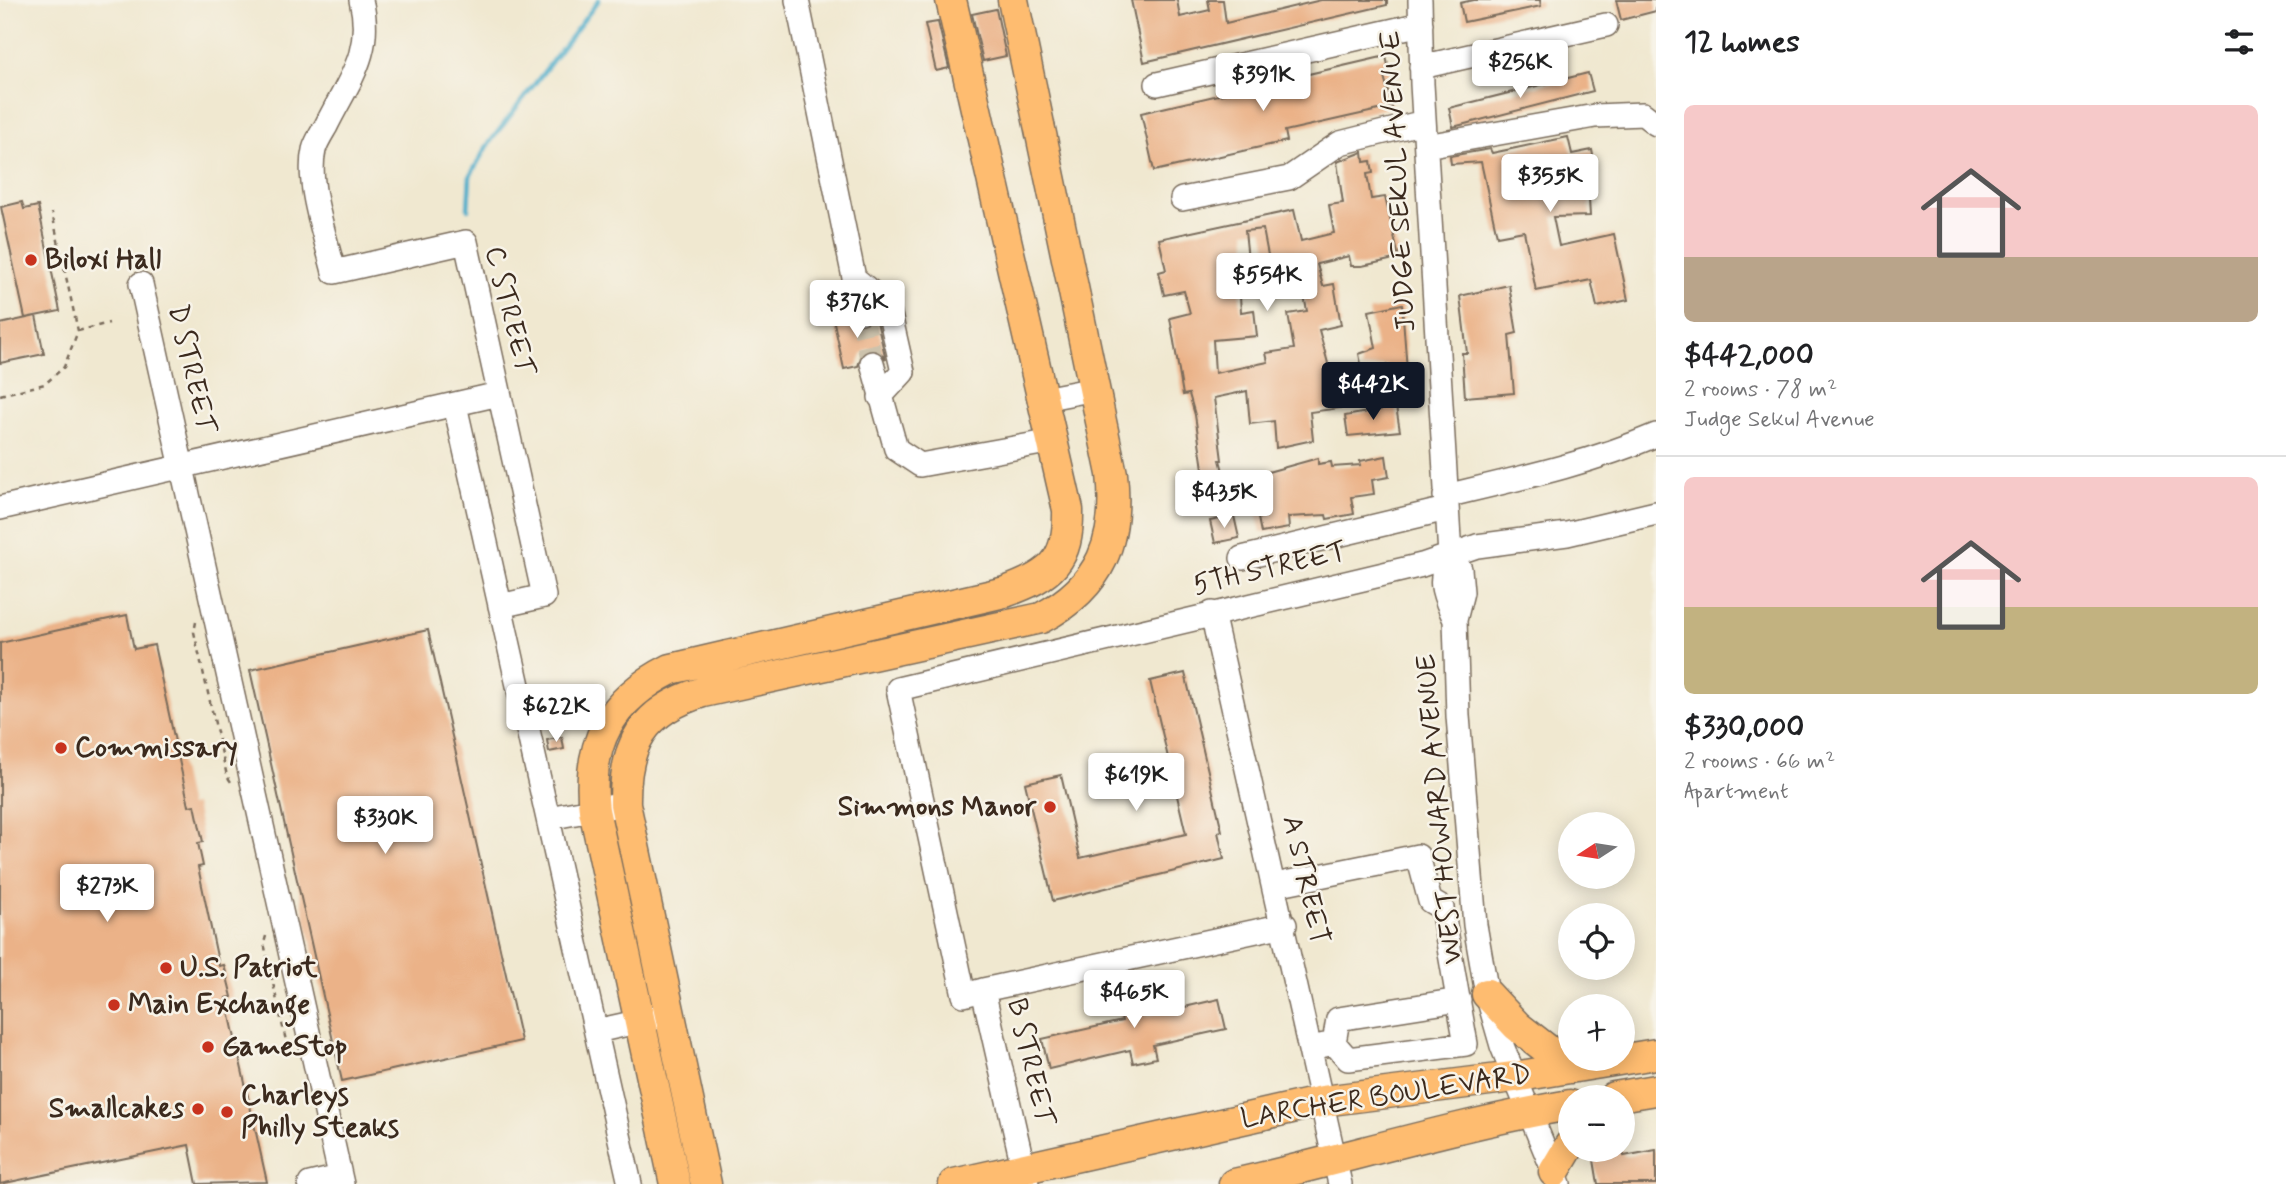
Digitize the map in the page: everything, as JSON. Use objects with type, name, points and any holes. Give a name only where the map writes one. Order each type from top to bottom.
[{"type":"main road","points":[[675,1184],[594,810],[591,786],[594,755],[602,733],[629,695],[648,680],[691,662],[1005,592],[1025,584],[1055,566],[1063,552],[1068,521],[1053,441],[951,0]]},
{"type":"main road","points":[[707,1183],[625,804],[627,761],[634,744],[658,714],[684,698],[1021,625],[1041,618],[1070,601],[1086,586],[1098,567],[1114,523],[1112,474],[1013,0]]},
{"type":"main road","points":[[1473,997],[1558,1058]]},
{"type":"main road","name":"LARCHER BOULEVARD","points":[[1635,1057],[1656,1054]]},
{"type":"main road","name":"LARCHER BOULEVARD","points":[[954,1184],[1025,1176],[1323,1101],[1558,1070]]},
{"type":"main road","points":[[1635,1094],[1656,1090]]},
{"type":"main road","name":"LARCHER BOULEVARD","points":[[1234,1184],[1338,1173],[1392,1144],[1558,1107]]},
{"type":"street","name":"C STREET","points":[[361,0],[365,43],[354,76],[314,149],[312,170],[334,272],[466,242],[544,596],[500,606]]},
{"type":"street","points":[[797,0],[860,312]]},
{"type":"street","name":"JUDGE SEKUL AVENUE","points":[[1420,0],[1421,67],[1446,511]]},
{"type":"street","points":[[1157,84],[1421,24]]},
{"type":"street","points":[[1421,67],[1606,25]]},
{"type":"street","points":[[1426,146],[1595,116],[1643,114],[1656,124]]},
{"type":"street","points":[[1182,199],[1289,178],[1340,143],[1424,122]]},
{"type":"street","points":[[854,278],[888,306],[903,372],[880,397]]},
{"type":"street","name":"D STREET","points":[[141,284],[341,1181]]},
{"type":"street","points":[[872,363],[896,449],[920,465],[1053,441]]},
{"type":"street","points":[[1043,399],[1095,389]]},
{"type":"street","points":[[0,508],[499,394]]},
{"type":"street","points":[[455,405],[630,1184]]},
{"type":"street","points":[[1242,558],[1446,511],[1571,466],[1610,455],[1656,435]]},
{"type":"street","name":"WEST HOWARD AVENUE","points":[[1446,511],[1450,556],[1460,569],[1462,592],[1455,620],[1467,847],[1475,925],[1473,997],[1514,1077],[1556,1178]]},
{"type":"street","name":"5TH STREET","points":[[898,689],[1450,556],[1477,546],[1567,534],[1656,513]]},
{"type":"street","name":"A STREET","points":[[1212,613],[1285,925],[1338,1173]]},
{"type":"street","name":"B STREET","points":[[898,689],[964,995],[983,990],[1025,1176]]},
{"type":"street","points":[[548,818],[625,804]]},
{"type":"street","points":[[1275,884],[1418,856],[1430,901],[1442,908],[1473,997],[1466,1044],[1348,1059],[1334,1043]]},
{"type":"street","points":[[983,990],[1285,925]]},
{"type":"street","points":[[1334,1043],[1338,1019],[1473,997]]},
{"type":"street","points":[[596,1031],[670,1015]]},
{"type":"street","points":[[1311,1048],[1334,1043]]},
{"type":"street","points":[[310,1184],[341,1181]]},
{"type":"path","points":[[0,396],[45,384],[64,367],[78,331],[52,213]]},
{"type":"path","points":[[78,331],[109,323]]},
{"type":"building","points":[[1131,0],[1177,0],[1180,17],[1210,10],[1208,0],[1223,0],[1226,23],[1321,0],[1387,0],[1387,5],[1144,62]]},
{"type":"building","points":[[1473,0],[1540,0],[1541,6],[1464,22],[1460,3]]},
{"type":"building","points":[[1616,0],[1656,0],[1656,11],[1621,20]]},
{"type":"building","points":[[996,9],[1006,56],[983,61],[972,14]]},
{"type":"building","points":[[938,22],[949,68],[936,71],[925,24]]},
{"type":"building","points":[[1386,56],[1390,75],[1384,76],[1392,107],[1285,131],[1287,141],[1154,171],[1141,113]]},
{"type":"building","points":[[1588,73],[1593,91],[1453,127],[1449,108]]},
{"type":"building","points":[[1568,137],[1572,154],[1592,150],[1595,166],[1587,167],[1590,216],[1553,217],[1559,246],[1614,234],[1628,300],[1597,307],[1591,280],[1536,291],[1524,231],[1497,236],[1481,162],[1451,164],[1450,156],[1490,149],[1492,153]]},
{"type":"building","points":[[1363,152],[1364,162],[1371,161],[1373,173],[1367,174],[1371,199],[1385,197],[1399,258],[1351,266],[1349,256],[1317,264],[1323,286],[1334,284],[1341,325],[1319,330],[1340,408],[1310,412],[1313,440],[1276,448],[1274,421],[1250,424],[1247,391],[1214,398],[1220,460],[1229,493],[1208,499],[1201,476],[1204,475],[1195,415],[1189,394],[1183,395],[1170,318],[1190,313],[1184,291],[1164,295],[1159,272],[1166,270],[1159,239],[1294,210],[1301,241],[1334,233],[1329,205],[1343,203],[1337,162]],"holes":[[[1263,229],[1271,271],[1290,268],[1291,273],[1299,271],[1307,311],[1288,314],[1294,349],[1266,353],[1268,362],[1215,373],[1213,340],[1257,336],[1254,310],[1241,312],[1239,280],[1250,278],[1245,231]]]},
{"type":"building","name":"Biloxi Hall","points":[[22,202],[24,209],[38,206],[60,311],[25,318],[1,207]]},
{"type":"building","points":[[1509,285],[1517,333],[1509,335],[1514,393],[1465,397],[1462,353],[1467,353],[1460,296]]},
{"type":"building","points":[[1402,304],[1409,397],[1392,399],[1387,365],[1362,369],[1359,354],[1376,348],[1369,311]]},
{"type":"building","points":[[875,313],[886,360],[881,353],[869,349],[862,354],[858,366],[844,369],[833,318],[847,315],[851,322],[863,326],[871,322]]},
{"type":"building","points":[[36,316],[44,354],[0,363],[0,324]]},
{"type":"building","points":[[1396,407],[1400,431],[1348,436],[1345,416]]},
{"type":"building","points":[[1386,456],[1389,477],[1372,480],[1374,494],[1351,497],[1354,514],[1327,519],[1326,515],[1288,517],[1289,528],[1261,533],[1250,477],[1318,458],[1318,464],[1331,462],[1332,467],[1361,465],[1360,461]]},
{"type":"building","points":[[1234,516],[1239,538],[1215,543],[1210,521]]},
{"type":"building","points":[[127,615],[134,649],[154,645],[189,806],[195,805],[203,842],[198,843],[203,866],[198,867],[219,966],[224,965],[232,997],[226,998],[267,1182],[197,1184],[189,1145],[0,1184],[0,643]]},
{"type":"building","points":[[428,630],[521,1041],[342,1081],[250,670]]},
{"type":"building","name":"Simmons Manor","points":[[1185,673],[1222,831],[1218,832],[1224,859],[1053,901],[1025,783],[1061,775],[1080,858],[1186,834],[1150,681]]},
{"type":"building","points":[[562,737],[564,749],[549,752],[547,740]]},
{"type":"building","points":[[1138,980],[1146,1016],[1219,999],[1226,1029],[1153,1045],[1156,1058],[1133,1063],[1130,1050],[1049,1069],[1042,1039],[1122,1021],[1114,985]]},
{"type":"building","points":[[1656,1150],[1656,1184],[1598,1184],[1594,1162],[1635,1162],[1635,1154]]},
{"type":"waterway","points":[[468,209],[470,176],[487,146],[599,0]]},
{"type":"tunnel","points":[[861,312],[872,363]]},
{"type":"place","name":"Biloxi Hall","points":[[31,260]]},
{"type":"place","name":"Commissary","points":[[61,748]]},
{"type":"place","name":"Simmons Manor","points":[[1050,807]]},
{"type":"place","name":"U.S. Patriot","points":[[166,968]]},
{"type":"place","name":"Main Exchange","points":[[114,1005]]},
{"type":"place","name":"GameStop","points":[[208,1047]]},
{"type":"place","name":"Smallcakes","points":[[198,1109]]},
{"type":"place","name":"Charleys Philly Steaks","points":[[227,1112]]}]
